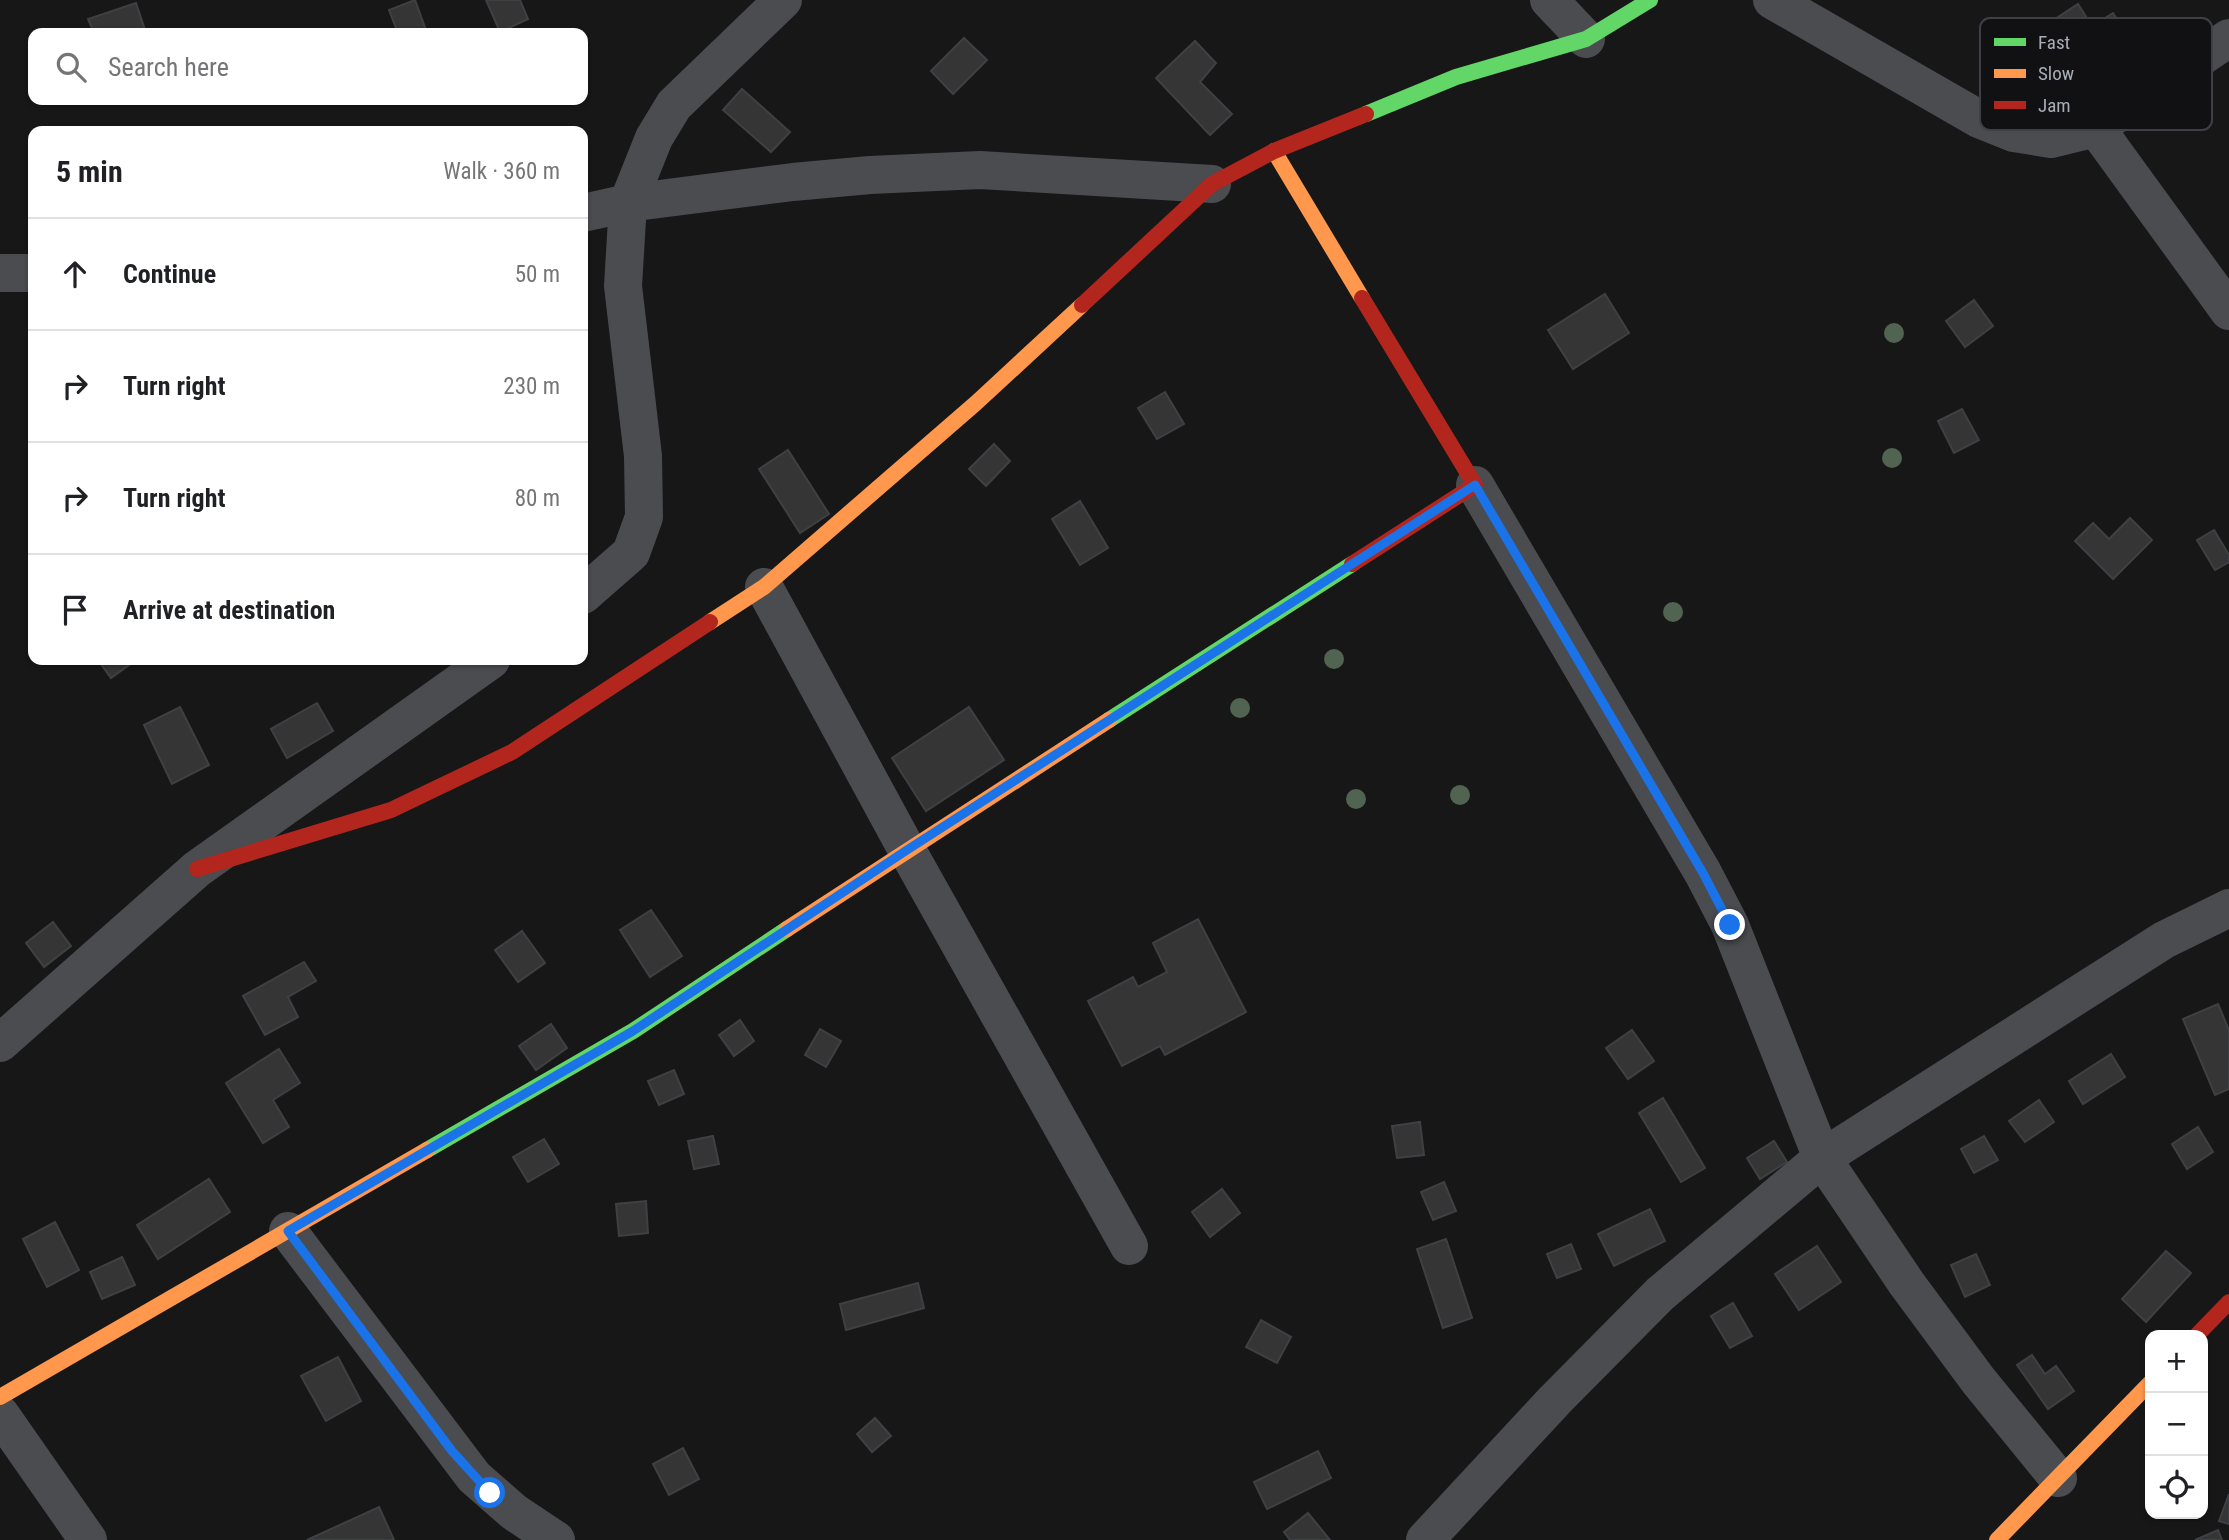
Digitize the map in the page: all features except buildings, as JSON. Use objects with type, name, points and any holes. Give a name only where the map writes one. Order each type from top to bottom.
[{"type":"street","points":[[588,591],[631,553],[644,517],[643,456],[623,286],[628,203],[654,138],[674,105],[783,0]]},
{"type":"street","points":[[1549,0],[1586,38]]},
{"type":"street","points":[[197,869],[391,810],[512,752],[764,587],[976,403],[1212,184],[1274,151],[1456,77],[1586,38],[1650,0]]},
{"type":"street","points":[[1772,0],[1980,120]]},
{"type":"street","points":[[2212,50],[2229,38]]},
{"type":"street","points":[[2008,130],[2051,139],[2088,130]]},
{"type":"street","points":[[2097,130],[2229,311]]},
{"type":"street","points":[[1274,151],[1475,485],[1703,873],[1730,925],[1822,1158],[1914,1294],[1978,1380],[2058,1478]]},
{"type":"street","points":[[588,213],[628,203],[870,175],[980,170],[1212,184]]},
{"type":"street","points":[[0,273],[28,273]]},
{"type":"street","points":[[0,1397],[633,1031],[907,850],[1475,485]]},
{"type":"street","points":[[764,587],[907,850],[1129,1246]]},
{"type":"street","points":[[0,1043],[197,869],[484,665]]},
{"type":"street","points":[[1425,1540],[1555,1400],[1660,1294],[1822,1158],[2164,940],[2229,908]]},
{"type":"street","points":[[288,1231],[474,1478],[513,1512],[556,1540]]},
{"type":"street","points":[[2202,1330],[2229,1302]]},
{"type":"street","points":[[1997,1540],[2145,1388]]},
{"type":"street","points":[[0,1414],[88,1540]]},
{"type":"traffic: fast","points":[[1366,114],[1456,77],[1586,39],[1650,0]]},
{"type":"traffic: fast","points":[[1109,720],[1352,564]]},
{"type":"traffic: fast","points":[[427,1150],[633,1031],[787,929]]},
{"type":"traffic: slow","points":[[1274,151],[1362,298]]},
{"type":"traffic: slow","points":[[710,622],[764,587],[976,403],[1082,305]]},
{"type":"traffic: slow","points":[[787,929],[1109,720]]},
{"type":"traffic: slow","points":[[0,1397],[427,1150]]},
{"type":"traffic: slow","points":[[1997,1540],[2145,1388]]},
{"type":"traffic: jam","points":[[1082,305],[1212,184],[1274,151],[1366,114]]},
{"type":"traffic: jam","points":[[1352,564],[1475,485],[1362,298]]},
{"type":"traffic: jam","points":[[197,869],[391,810],[512,752],[710,622]]},
{"type":"traffic: jam","points":[[2202,1330],[2229,1302]]},
{"type":"route","points":[[490,1493],[452,1451],[288,1231],[633,1031],[907,850],[1475,485],[1703,873],[1730,925]]}]
